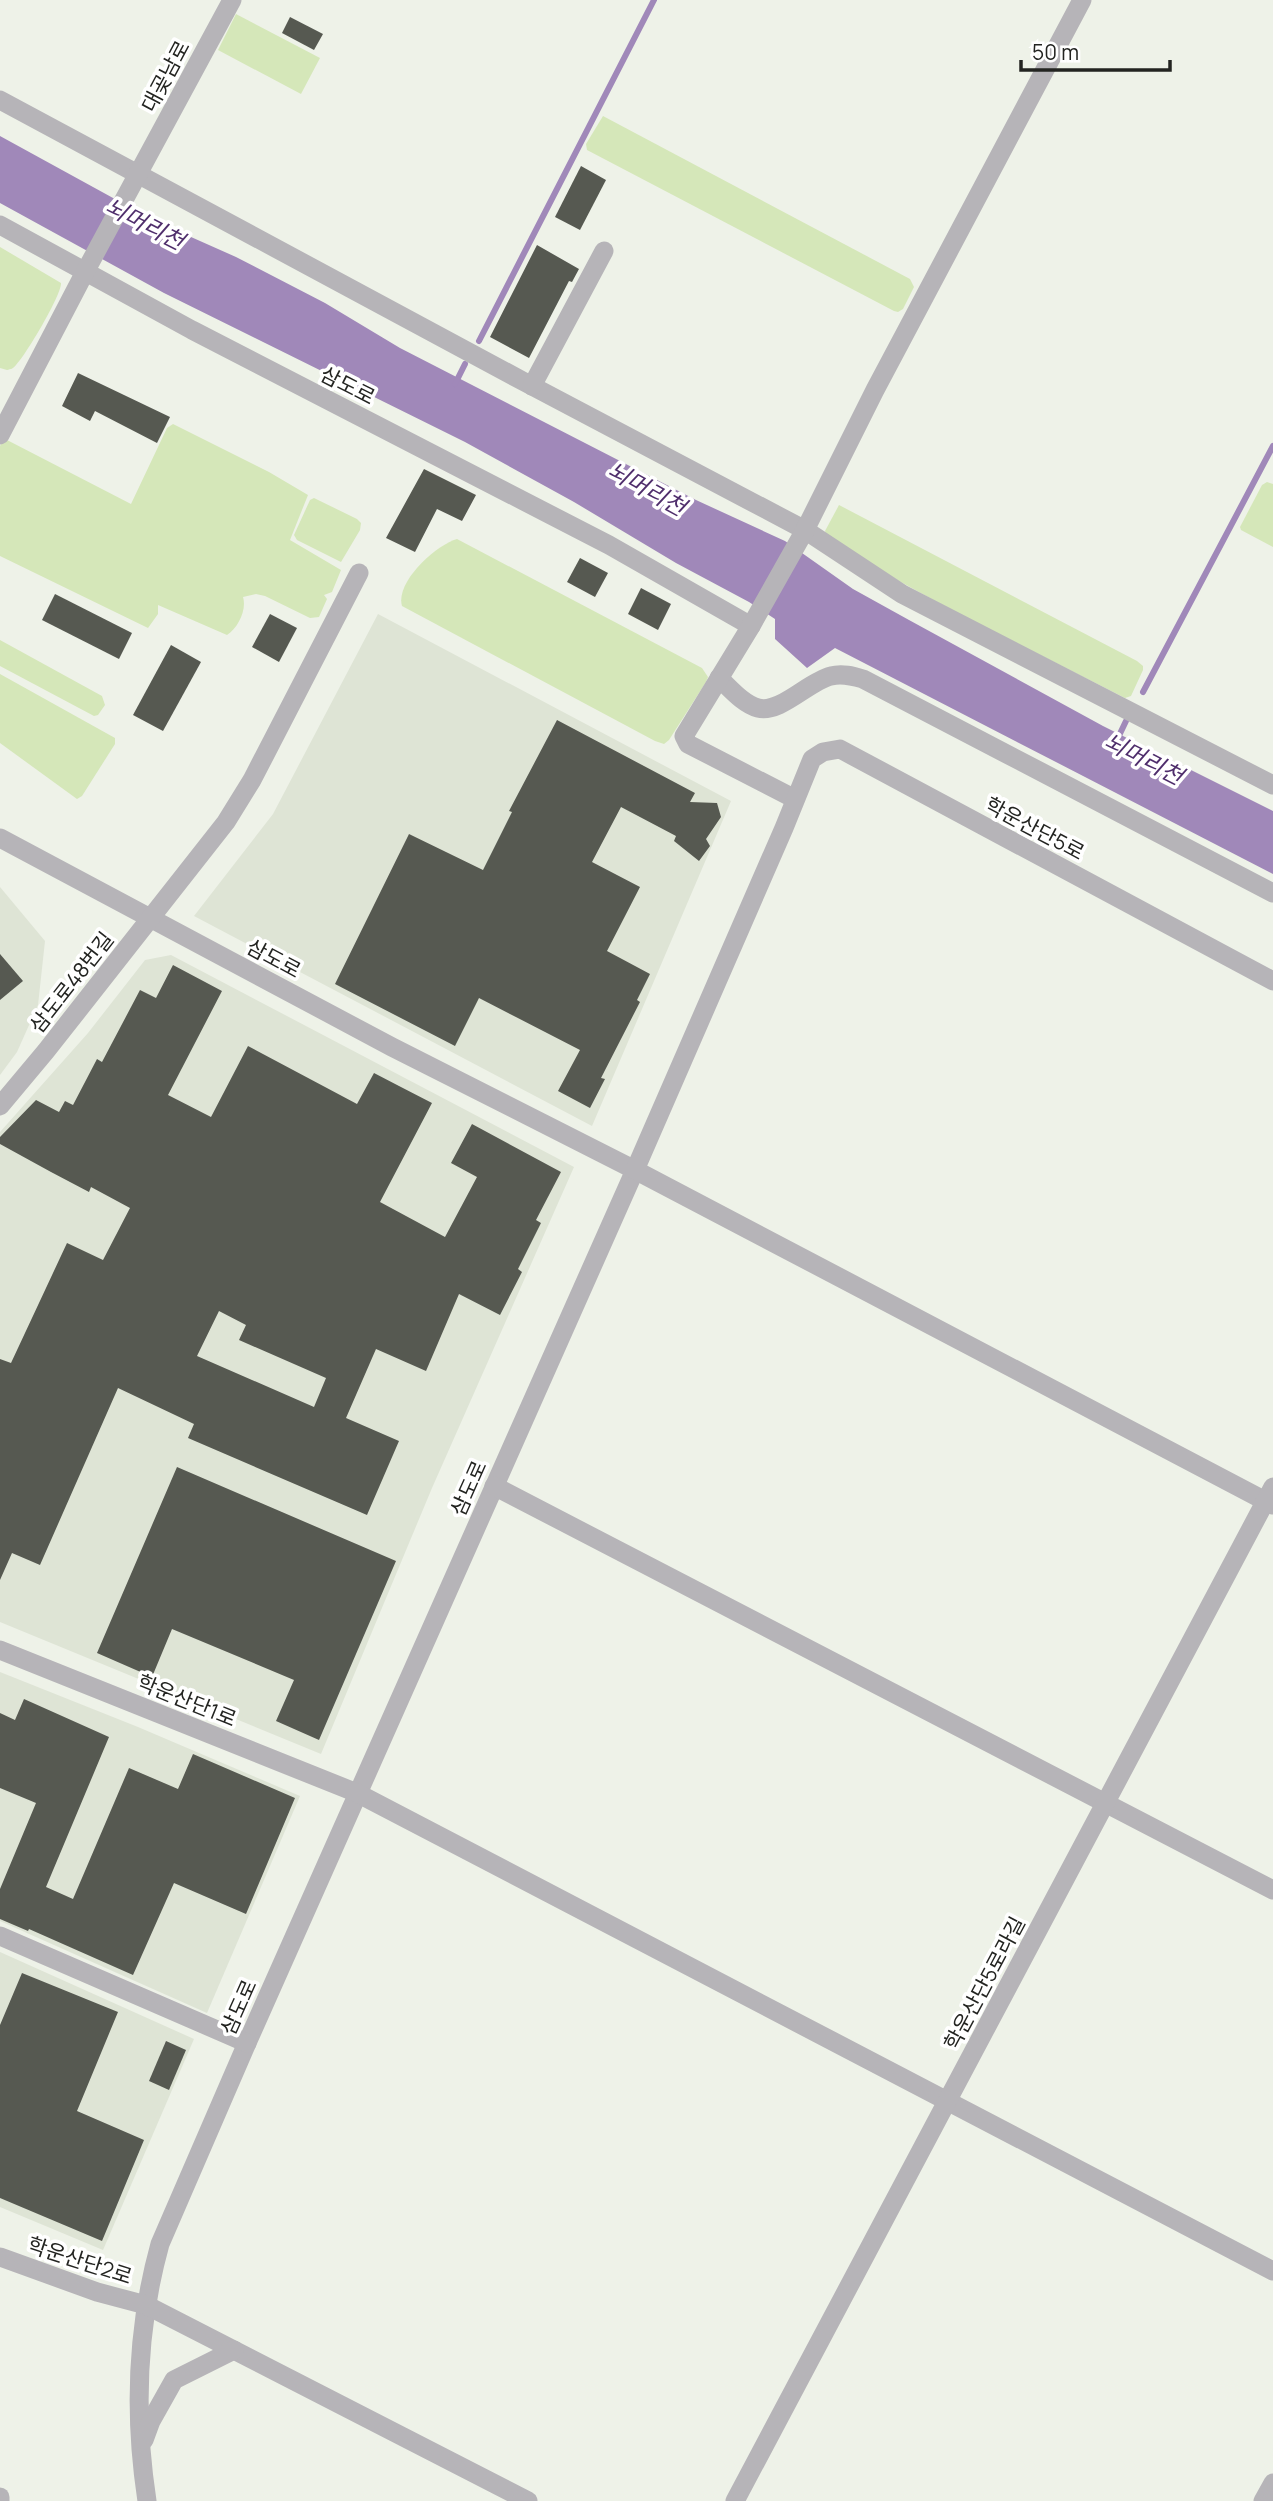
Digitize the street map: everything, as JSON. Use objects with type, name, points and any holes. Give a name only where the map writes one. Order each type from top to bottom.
[{"type":"street","name":"대곶남로","points":[[85,272],[232,0]]},
{"type":"street","points":[[795,799],[688,744],[684,736],[802,535],[875,390],[1082,0]]},
{"type":"street","points":[[0,100],[532,386],[802,535],[902,594],[1273,786]]},
{"type":"street","name":"삼도로","points":[[0,225],[192,330],[538,507],[751,626]]},
{"type":"street","points":[[532,386],[604,251]]},
{"type":"street","points":[[0,435],[85,272]]},
{"type":"street","name":"삼도로48번길","points":[[0,1105],[46,1051],[237,806],[359,573]]},
{"type":"street","points":[[719,678],[745,701],[759,708],[773,708],[815,682],[831,676],[847,675],[863,679],[1273,893]]},
{"type":"street","name":"학운산단5로","points":[[635,1170],[811,759],[823,752],[840,749],[1273,981]]},
{"type":"street","name":"삼도로","points":[[0,838],[392,1047],[635,1170],[160,2244],[146,2305],[139,2364],[147,2501]]},
{"type":"street","points":[[635,1170],[1270,1498]]},
{"type":"street","points":[[494,1486],[1273,1890]]},
{"type":"street","name":"학운산단5로라길","points":[[735,2501],[1270,1498]]},
{"type":"street","name":"학운산단1로","points":[[0,1650],[358,1793],[1273,2271]]},
{"type":"street","points":[[0,1936],[247,2043]]},
{"type":"street","name":"학운산단2로","points":[[0,2257],[146,2305],[527,2501]]},
{"type":"street","points":[[142,2448],[152,2421],[174,2380],[234,2350]]},
{"type":"street","points":[[1264,2501],[1273,2483]]},
{"type":"shaded area","points":[[378,614],[731,801],[592,1126],[194,916],[273,814]]},
{"type":"shaded area","points":[[0,887],[45,941],[38,1005],[17,1052],[0,1075]]},
{"type":"shaded area","points":[[171,955],[574,1167],[432,1488],[321,1754],[0,1622],[0,1132],[88,1033],[145,960]]},
{"type":"shaded area","points":[[0,1672],[300,1796],[207,2013],[0,1921]]},
{"type":"shaded area","points":[[0,1952],[194,2039],[103,2250],[0,2207]]},
{"type":"green space","points":[[236,14],[320,58],[301,94],[218,50]]},
{"type":"green space","points":[[603,116],[910,279],[914,287],[903,309],[894,311],[587,150],[586,144]]},
{"type":"green space","points":[[0,247],[61,283],[56,299],[35,338],[15,366],[7,370],[0,368]]},
{"type":"green space","points":[[173,424],[269,472],[308,495],[290,540],[341,570],[332,592],[324,595],[327,599],[319,617],[310,618],[256,594],[243,597],[241,618],[227,635],[158,605],[158,614],[148,628],[0,556],[2,442],[7,440],[131,504],[167,428]]},
{"type":"green space","points":[[1267,482],[1273,484],[1273,547],[1240,527],[1262,485]]},
{"type":"green space","points":[[314,498],[361,523],[360,530],[341,562],[297,540],[294,535],[310,500]]},
{"type":"green space","points":[[839,505],[1137,661],[1143,666],[1143,670],[1131,696],[1125,698],[959,614],[899,581],[827,536],[825,531]]},
{"type":"green space","points":[[457,539],[702,668],[708,677],[706,682],[669,740],[664,744],[655,741],[402,606],[401,596],[405,586],[419,566],[439,549]]},
{"type":"green space","points":[[0,640],[102,696],[105,705],[98,715],[94,716],[0,666]]},
{"type":"green space","points":[[0,674],[115,738],[115,744],[82,796],[77,799],[0,743]]},
{"type":"water","name":"뇌머리천","points":[[0,136],[155,221],[236,257],[325,303],[400,348],[696,500],[785,541],[853,589],[909,620],[1103,726],[1273,811],[1273,874],[835,648],[807,668],[775,639],[775,619],[749,602],[465,442],[164,293],[0,203]]},
{"type":"building","points":[[290,17],[323,34],[314,50],[282,33]]},
{"type":"building","points":[[581,166],[606,180],[580,230],[555,217]]},
{"type":"building","points":[[537,245],[579,269],[572,282],[569,281],[529,358],[490,337]]},
{"type":"building","points":[[78,373],[170,417],[157,443],[95,411],[90,421],[62,406]]},
{"type":"building","points":[[424,469],[476,495],[462,521],[437,509],[415,552],[386,538]]},
{"type":"building","points":[[580,558],[608,573],[595,597],[567,582]]},
{"type":"building","points":[[641,588],[671,604],[658,630],[628,614]]},
{"type":"building","points":[[55,594],[132,633],[119,659],[42,620]]},
{"type":"building","points":[[270,614],[297,628],[279,662],[252,647]]},
{"type":"building","points":[[171,645],[201,662],[163,731],[133,715]]},
{"type":"building","points":[[557,720],[695,793],[690,802],[717,803],[721,817],[706,839],[710,846],[699,861],[674,841],[676,836],[621,807],[592,862],[640,887],[607,951],[650,974],[637,1000],[640,1002],[601,1078],[605,1079],[590,1108],[558,1091],[580,1050],[479,998],[455,1046],[335,984],[409,834],[483,870],[512,812],[509,811]]},
{"type":"building","points":[[0,954],[23,981],[0,1000]]},
{"type":"building","points":[[173,965],[222,991],[168,1095],[211,1117],[248,1046],[357,1104],[374,1073],[432,1103],[380,1202],[445,1237],[477,1177],[451,1163],[472,1124],[561,1172],[536,1220],[541,1223],[518,1269],[522,1272],[500,1315],[459,1294],[426,1371],[376,1349],[346,1418],[399,1441],[367,1515],[188,1438],[194,1424],[118,1388],[40,1565],[12,1553],[0,1580],[0,1359],[11,1363],[67,1243],[103,1260],[130,1208],[91,1187],[89,1192],[51,1172],[0,1144],[0,1137],[36,1100],[59,1112],[65,1101],[73,1105],[97,1059],[102,1062],[140,990],[156,998]],"holes":[[[219,1311],[246,1325],[239,1340],[326,1378],[314,1407],[197,1356]]]},
{"type":"building","points":[[177,1467],[396,1561],[319,1740],[276,1721],[294,1680],[172,1629],[152,1677],[97,1653]]},
{"type":"building","points":[[24,1699],[109,1737],[46,1887],[73,1899],[129,1768],[178,1789],[193,1754],[295,1798],[246,1914],[174,1883],[133,1975],[0,1919],[0,1889],[36,1803],[0,1788],[0,1713],[15,1720]]},
{"type":"building","points":[[22,1973],[118,2012],[77,2111],[144,2140],[102,2241],[0,2198],[0,2025]]},
{"type":"building","points":[[166,2041],[186,2050],[169,2090],[149,2081]]},
{"type":"waterway","points":[[479,341],[654,0]]},
{"type":"waterway","points":[[455,384],[465,364]]},
{"type":"waterway","points":[[1143,692],[1273,446]]},
{"type":"waterway","name":"뇌머리천","points":[[1116,742],[1126,721]]}]
